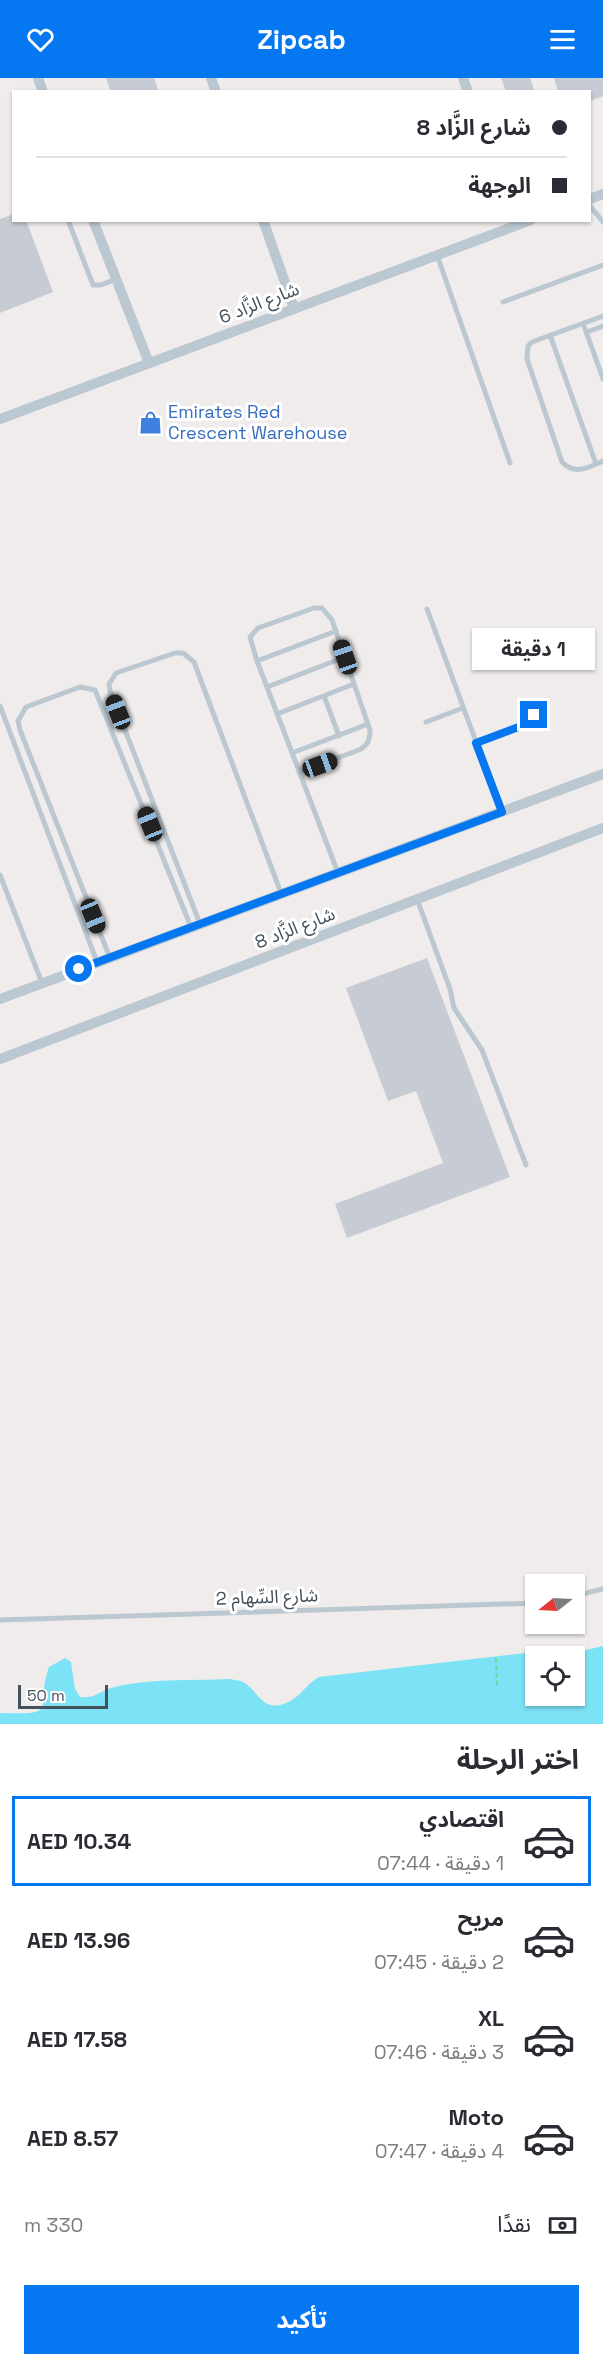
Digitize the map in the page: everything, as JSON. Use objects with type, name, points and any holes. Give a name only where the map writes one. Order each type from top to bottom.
[{"type":"street","points":[[94,222],[149,363]]},
{"type":"street","points":[[264,222],[294,308]]},
{"type":"street","name":"شارع الزَّاد 6","points":[[0,419],[437,255],[515,223]]},
{"type":"street","name":"شارع الزَّاد 8","points":[[0,999],[603,774]]},
{"type":"street","name":"شارع الزَّاد 8","points":[[0,1059],[603,828]]},
{"type":"lane","points":[[591,207],[603,222]]},
{"type":"lane","points":[[69,222],[93,285],[116,279]]},
{"type":"lane","points":[[437,255],[510,463]]},
{"type":"lane","points":[[503,302],[603,265]]},
{"type":"lane","points":[[603,316],[532,342],[528,346],[527,359],[562,462],[567,467],[580,470],[603,461]]},
{"type":"lane","points":[[584,323],[603,379]]},
{"type":"lane","points":[[587,332],[603,326]]},
{"type":"lane","points":[[550,335],[596,464]]},
{"type":"lane","points":[[299,772],[366,746],[370,739],[368,724],[336,631],[329,613],[322,608],[314,608],[258,628],[250,637],[257,661],[278,714],[299,772],[338,873]]},
{"type":"lane","points":[[427,609],[502,812]]},
{"type":"lane","points":[[257,661],[336,631]]},
{"type":"lane","points":[[195,925],[110,691],[109,684],[116,673],[175,653],[183,653],[194,662],[281,893]]},
{"type":"lane","points":[[267,687],[345,657]]},
{"type":"lane","points":[[278,714],[354,684]]},
{"type":"lane","points":[[110,958],[20,730],[18,721],[26,707],[80,687],[95,690],[195,925]]},
{"type":"lane","points":[[324,696],[339,735]]},
{"type":"lane","points":[[0,706],[97,962]]},
{"type":"lane","points":[[476,743],[529,723],[534,715],[531,706]]},
{"type":"lane","points":[[426,722],[463,708]]},
{"type":"lane","points":[[292,753],[368,724]]},
{"type":"lane","points":[[0,875],[42,983]]},
{"type":"lane","points":[[417,899],[454,1008],[482,1050],[526,1166]]},
{"type":"lane","points":[[585,1593],[603,1589]]},
{"type":"lane","name":"شارع السِّهام 2","points":[[0,1620],[525,1603]]},
{"type":"path","points":[[496,1658],[497,1685]]},
{"type":"water","points":[[603,1646],[603,1724],[0,1724],[0,1713],[39,1711],[42,1707],[49,1667],[65,1658],[71,1662],[75,1689],[80,1697],[89,1697],[111,1688],[139,1683],[229,1679],[243,1682],[266,1703],[278,1705],[295,1698],[319,1677],[525,1653],[525,1706],[585,1706],[585,1650]]},
{"type":"building","points":[[106,78],[154,78],[158,90],[110,90]]},
{"type":"building","points":[[501,78],[530,78],[534,90],[505,90]]},
{"type":"building","points":[[554,78],[603,78],[603,96],[591,101],[591,90],[557,90]]},
{"type":"building","points":[[12,215],[12,222],[27,222],[53,292],[0,313],[0,219]]},
{"type":"building","points":[[427,958],[510,1177],[347,1238],[335,1204],[443,1163],[416,1091],[388,1101],[346,988]]},
{"type":"place","name":"Emirates Red Crescent Warehouse","points":[[150,422]]},
{"type":"route","points":[[79,969],[502,812],[476,743],[529,723],[534,715]]}]
